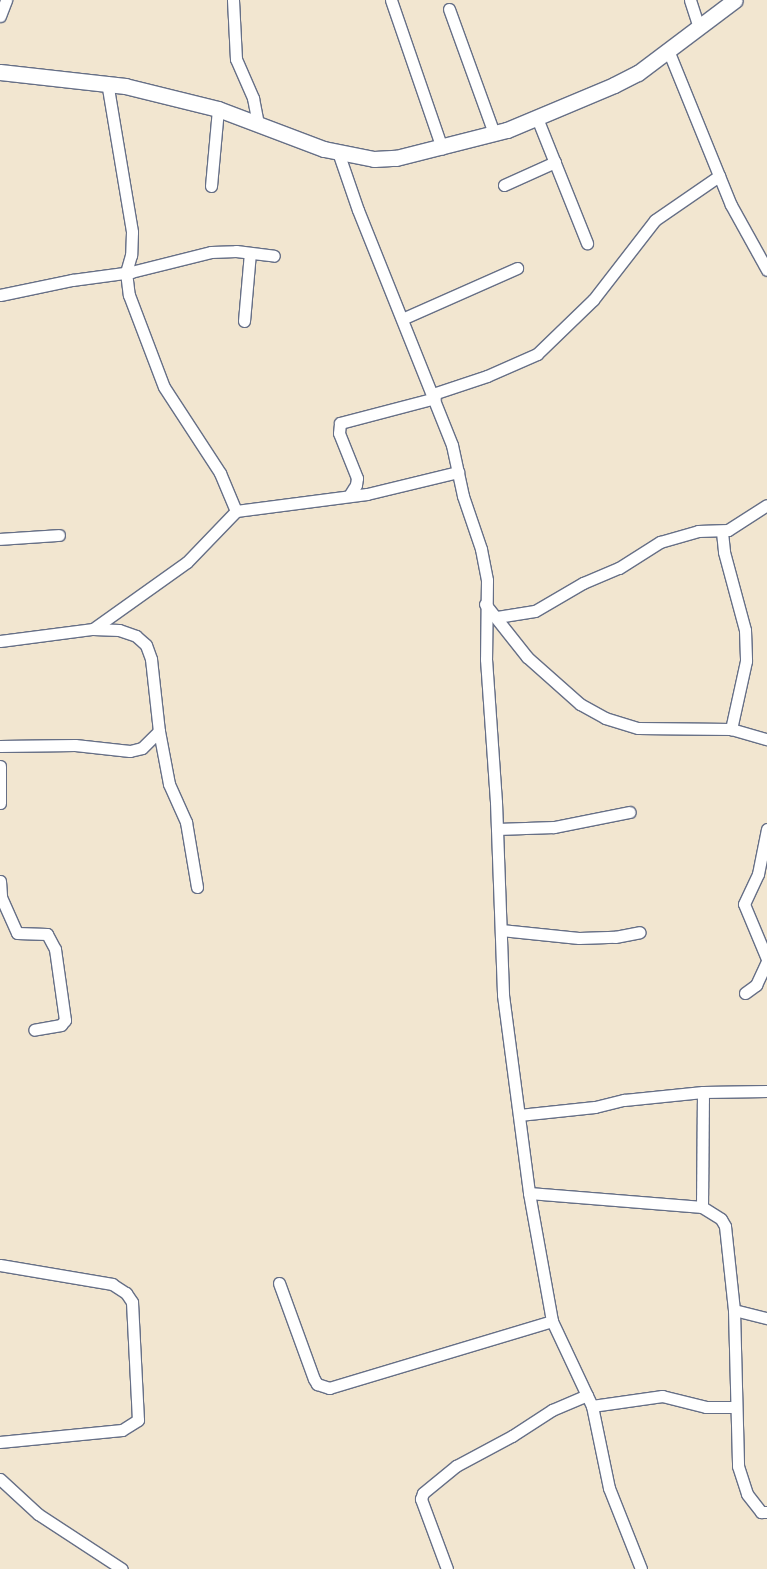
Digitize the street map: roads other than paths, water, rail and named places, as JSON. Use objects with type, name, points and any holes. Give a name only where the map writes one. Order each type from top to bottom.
[{"type":"street","points":[[0,16],[6,0]]},
{"type":"street","points":[[233,0],[236,59],[253,98],[258,124]]},
{"type":"street","points":[[391,0],[442,148]]},
{"type":"street","points":[[690,0],[699,27]]},
{"type":"street","points":[[0,72],[107,82],[218,110],[338,152],[374,159],[396,158],[494,134],[614,85],[638,73],[735,0]]},
{"type":"street","points":[[449,9],[494,134]]},
{"type":"street","points":[[668,50],[719,176],[767,270]]},
{"type":"street","points":[[107,82],[132,232],[131,255],[126,272],[130,295],[164,387],[229,488],[236,511]]},
{"type":"street","points":[[211,186],[218,110]]},
{"type":"street","points":[[537,118],[587,243]]},
{"type":"street","points":[[338,152],[358,210],[434,396],[481,548],[487,580],[485,604],[504,995],[529,1194],[552,1321],[592,1406],[609,1488],[641,1569]]},
{"type":"street","points":[[504,185],[555,162]]},
{"type":"street","points":[[349,496],[356,486],[357,478],[339,433],[340,423],[434,396],[537,354],[593,300],[655,220],[719,176]]},
{"type":"street","points":[[0,296],[72,280],[126,272],[211,252],[274,256]]},
{"type":"street","points":[[244,321],[250,253]]},
{"type":"street","points":[[402,319],[517,268]]},
{"type":"street","points":[[93,629],[187,562],[236,511],[349,496],[458,472]]},
{"type":"street","points":[[496,616],[535,611],[666,540],[698,530],[722,532],[767,505]]},
{"type":"street","points":[[722,532],[724,552],[743,622],[746,661],[731,729]]},
{"type":"street","points":[[0,539],[59,535]]},
{"type":"street","points":[[485,604],[527,658],[580,704],[604,718],[638,728],[731,729],[767,739]]},
{"type":"street","points":[[0,641],[93,629],[129,633],[146,645],[151,659],[158,731],[174,799],[189,834],[198,887]]},
{"type":"street","points":[[0,746],[75,745],[130,750],[142,748],[158,731]]},
{"type":"street","points":[[0,766],[0,803]]},
{"type":"street","points":[[497,829],[554,827],[630,812]]},
{"type":"street","points":[[745,993],[756,985],[767,960],[744,904],[758,874],[767,829]]},
{"type":"street","points":[[0,881],[1,898],[17,933],[47,934],[55,949],[65,1020],[61,1025],[34,1030]]},
{"type":"street","points":[[501,930],[579,938],[615,937],[640,932]]},
{"type":"street","points":[[519,1115],[703,1092],[767,1090]]},
{"type":"street","points":[[702,1206],[703,1092]]},
{"type":"street","points":[[529,1194],[702,1206],[721,1219],[725,1226],[734,1310],[736,1407],[741,1478],[758,1509],[767,1512]]},
{"type":"street","points":[[0,1265],[112,1284],[126,1293],[132,1302],[138,1420],[122,1430],[0,1442]]},
{"type":"street","points":[[279,1283],[314,1379],[317,1384],[329,1388],[552,1321]]},
{"type":"street","points":[[734,1310],[767,1318]]},
{"type":"street","points":[[447,1569],[421,1499],[423,1493],[456,1466],[512,1436],[552,1410],[587,1395]]},
{"type":"street","points":[[592,1406],[662,1396],[706,1407],[736,1407]]},
{"type":"street","points":[[0,1479],[38,1514],[122,1569]]}]
